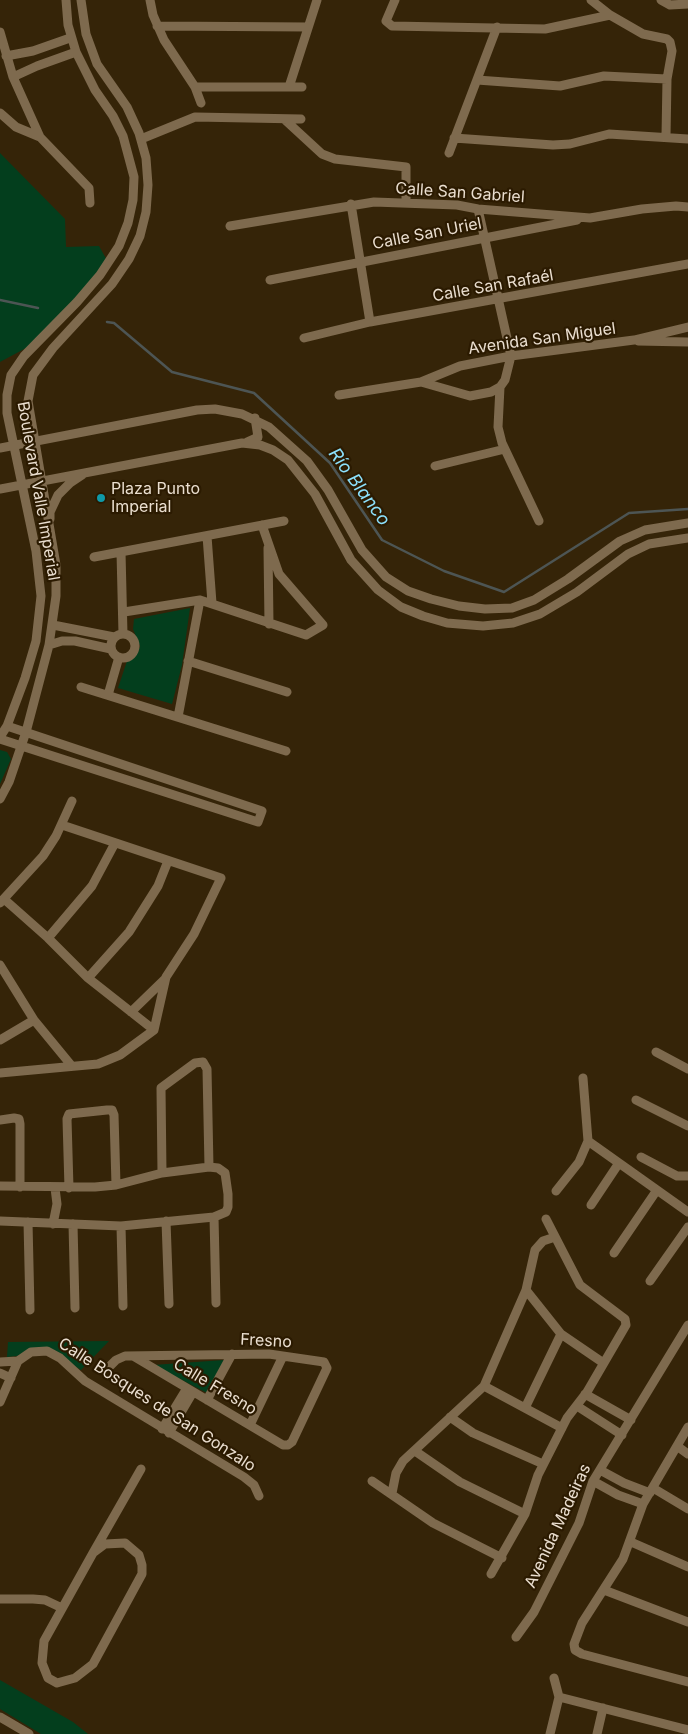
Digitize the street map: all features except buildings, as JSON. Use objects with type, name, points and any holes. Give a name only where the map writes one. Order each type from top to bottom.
[{"type":"street","name":"Boulevard Valle Imperial","points":[[0,738],[7,726],[36,642],[41,596],[36,551],[13,445],[7,395],[11,375],[24,356],[100,274],[119,246],[128,223],[133,200],[134,177],[123,136],[113,116],[84,71],[70,38],[66,0]]},
{"type":"street","name":"Boulevard Valle Imperial","points":[[0,799],[26,732],[49,645],[56,596],[56,565],[33,441],[28,401],[32,375],[72,327],[112,284],[130,259],[140,236],[146,212],[148,185],[146,158],[141,139],[127,107],[109,82],[94,56],[86,34],[81,0]]},
{"type":"street","points":[[150,0],[157,26],[195,87],[201,104]]},
{"type":"street","points":[[289,88],[317,0]]},
{"type":"street","points":[[395,0],[386,21],[392,26],[553,28],[610,16]]},
{"type":"street","points":[[591,0],[610,16],[643,34],[667,39],[670,42],[672,51],[667,79],[666,136]]},
{"type":"street","points":[[661,0],[670,5],[688,4]]},
{"type":"street","points":[[157,26],[308,27]]},
{"type":"street","points":[[449,154],[497,27]]},
{"type":"street","points":[[0,32],[13,77],[40,137],[88,188],[90,203]]},
{"type":"street","points":[[6,56],[48,46],[70,38]]},
{"type":"street","points":[[48,46],[52,62]]},
{"type":"street","points":[[13,77],[76,52]]},
{"type":"street","points":[[477,80],[560,86],[604,76],[667,79]]},
{"type":"street","points":[[195,87],[302,87]]},
{"type":"street","points":[[0,113],[16,127],[40,137]]},
{"type":"street","points":[[141,139],[195,117],[301,118]]},
{"type":"street","points":[[284,118],[322,154],[335,159],[406,167],[406,203]]},
{"type":"street","points":[[454,138],[553,145],[570,144],[609,134],[666,136],[688,139]]},
{"type":"street","name":"Calle San Gabriel","points":[[230,226],[351,204],[374,202],[457,205],[478,209],[590,218],[651,208],[676,206],[688,208]]},
{"type":"street","points":[[351,204],[361,262],[362,284],[370,322]]},
{"type":"street","points":[[421,382],[470,396],[481,395],[500,387],[505,380],[511,356],[478,209]]},
{"type":"street","name":"Calle San Uriel","points":[[270,280],[590,218]]},
{"type":"street","name":"Calle San Rafaél","points":[[304,338],[370,322],[498,301],[688,264]]},
{"type":"street","points":[[60,319],[72,327]]},
{"type":"street","name":"Avenida San Miguel","points":[[339,395],[421,382],[460,366],[511,356],[634,340],[688,327]]},
{"type":"street","name":"Avenida San Miguel","points":[[634,340],[658,343],[688,342]]},
{"type":"street","points":[[500,387],[498,427],[505,449],[540,521]]},
{"type":"street","points":[[0,448],[198,410],[229,410],[255,418],[282,437],[307,462],[328,490],[362,550],[375,567],[386,577],[408,591],[459,606],[485,609],[512,608],[534,600],[568,579],[620,541],[645,530],[688,523]]},
{"type":"street","points":[[0,489],[253,441],[258,437],[255,418]]},
{"type":"street","points":[[242,443],[273,450],[288,460],[315,494],[351,560],[364,575],[402,607],[447,623],[483,626],[513,623],[540,614],[577,592],[628,554],[649,544],[688,538]]},
{"type":"street","points":[[435,466],[505,449]]},
{"type":"street","points":[[49,530],[50,512],[58,495],[70,483],[87,472]]},
{"type":"street","points":[[94,557],[284,521]]},
{"type":"street","points":[[124,612],[200,600],[306,635],[323,625],[279,574],[262,525]]},
{"type":"street","points":[[672,525],[675,540]]},
{"type":"street","points":[[207,536],[212,603]]},
{"type":"street","points":[[267,541],[269,624]]},
{"type":"street","points":[[111,649],[119,636],[124,612],[121,552]]},
{"type":"street","points":[[364,575],[375,567]]},
{"type":"street","points":[[568,579],[577,592]]},
{"type":"street","points":[[41,596],[56,596]]},
{"type":"street","points":[[178,717],[200,600]]},
{"type":"street","points":[[53,625],[133,638],[135,648],[129,656],[119,657]]},
{"type":"street","points":[[76,641],[77,630]]},
{"type":"street","points":[[49,645],[62,641],[76,641],[111,649],[119,657]]},
{"type":"street","points":[[108,695],[119,657]]},
{"type":"street","points":[[188,661],[287,692]]},
{"type":"street","points":[[81,686],[286,751]]},
{"type":"street","points":[[0,738],[258,822],[262,811],[7,726]]},
{"type":"street","points":[[40,752],[44,738]]},
{"type":"street","points":[[146,787],[152,775]]},
{"type":"street","points":[[72,801],[62,825],[43,856],[2,901],[48,938],[88,978],[154,1030]]},
{"type":"street","points":[[62,825],[222,878],[194,934],[166,977],[131,1012]]},
{"type":"street","points":[[48,938],[92,886],[115,843]]},
{"type":"street","points":[[88,978],[129,932],[158,886],[168,861]]},
{"type":"street","points":[[1,970],[34,1020],[71,1065]]},
{"type":"street","points":[[0,1073],[98,1064],[120,1055],[154,1030],[166,977]]},
{"type":"street","points":[[0,1040],[34,1020]]},
{"type":"street","points":[[656,1052],[688,1069]]},
{"type":"street","points":[[162,1173],[161,1088],[195,1063],[203,1062],[207,1069],[209,1167]]},
{"type":"street","points":[[556,1192],[578,1162],[588,1141],[583,1078]]},
{"type":"street","points":[[636,1100],[688,1126]]},
{"type":"street","points":[[69,1188],[67,1119],[69,1114],[74,1112],[112,1110],[114,1115],[116,1185]]},
{"type":"street","points":[[0,1120],[19,1119],[20,1187]]},
{"type":"street","points":[[588,1141],[688,1212]]},
{"type":"street","points":[[641,1157],[677,1176],[688,1176]]},
{"type":"street","points":[[591,1205],[619,1164]]},
{"type":"street","points":[[0,1186],[69,1188],[116,1185],[162,1173],[209,1167],[218,1168],[225,1173],[228,1179],[228,1207],[221,1216],[121,1226],[0,1221]]},
{"type":"street","points":[[53,1224],[57,1204],[55,1188]]},
{"type":"street","points":[[614,1253],[657,1190]]},
{"type":"street","points":[[214,1217],[216,1303]]},
{"type":"street","points":[[491,1574],[502,1558],[525,1514],[542,1464],[562,1428],[585,1394],[602,1362],[626,1325],[625,1319],[592,1297],[580,1285],[546,1219]]},
{"type":"street","points":[[166,1221],[169,1304]]},
{"type":"street","points":[[28,1222],[30,1310]]},
{"type":"street","points":[[73,1224],[76,1308]]},
{"type":"street","points":[[121,1226],[123,1306]]},
{"type":"street","points":[[650,1281],[688,1226]]},
{"type":"street","points":[[392,1492],[396,1473],[403,1462],[484,1386],[526,1290],[535,1250],[543,1241],[555,1237]]},
{"type":"street","points":[[526,1290],[561,1334],[602,1362]]},
{"type":"street","name":"Avenida Madeiras","points":[[516,1637],[534,1612],[579,1522],[593,1481],[632,1420],[688,1325]]},
{"type":"street","points":[[525,1408],[561,1334]]},
{"type":"street","name":"Calle Bosques de San Gonzalo","points":[[0,1362],[18,1361],[32,1352],[47,1351],[60,1358],[85,1381],[244,1478],[254,1485],[259,1496]]},
{"type":"street","points":[[207,1400],[232,1354]]},
{"type":"street","name":"Fresno","points":[[110,1366],[118,1358],[132,1356],[232,1354],[269,1354],[324,1362],[327,1368],[292,1442],[288,1445],[283,1445]]},
{"type":"street","name":"Calle Fresno","points":[[132,1356],[283,1445]]},
{"type":"street","points":[[250,1425],[283,1356]]},
{"type":"street","points":[[0,1402],[18,1361]]},
{"type":"street","points":[[0,1373],[12,1378]]},
{"type":"street","points":[[484,1386],[562,1428]]},
{"type":"street","points":[[166,1431],[190,1390]]},
{"type":"street","points":[[585,1394],[632,1420]]},
{"type":"street","points":[[577,1406],[622,1435]]},
{"type":"street","points":[[450,1417],[473,1433],[542,1464]]},
{"type":"street","points":[[688,1427],[643,1504],[636,1520],[631,1542],[604,1590],[582,1622],[574,1644],[576,1650],[582,1654],[688,1682]]},
{"type":"street","points":[[677,1446],[688,1454]]},
{"type":"street","points":[[415,1451],[460,1482],[525,1514]]},
{"type":"street","points":[[94,1552],[105,1544],[124,1543],[133,1548],[139,1555],[142,1574],[93,1664],[75,1678],[57,1683],[48,1678],[40,1657],[44,1641],[62,1608],[141,1469]]},
{"type":"street","points":[[600,1470],[624,1483],[651,1490],[688,1509]]},
{"type":"street","points":[[372,1481],[392,1492],[427,1519],[502,1558]]},
{"type":"street","points":[[593,1481],[618,1495],[643,1504]]},
{"type":"street","points":[[631,1542],[688,1567]]},
{"type":"street","points":[[604,1590],[688,1622]]},
{"type":"street","points":[[0,1599],[33,1598],[45,1600],[62,1608]]},
{"type":"street","points":[[550,1734],[559,1697],[554,1678]]},
{"type":"street","points":[[559,1697],[604,1708],[680,1731]]},
{"type":"street","points":[[597,1734],[604,1708]]},
{"type":"street","points":[[0,1717],[29,1734]]},
{"type":"green space","points":[[0,153],[65,219],[66,247],[99,246],[108,262],[39,341],[0,362]]},
{"type":"green space","points":[[190,608],[182,665],[172,704],[118,688],[127,661],[138,652],[140,646],[133,629],[134,619]]},
{"type":"green space","points":[[0,750],[7,752],[11,759],[0,784]]},
{"type":"green space","points":[[109,1341],[81,1370],[52,1351],[32,1349],[17,1356],[7,1357],[8,1342]]},
{"type":"green space","points":[[224,1360],[207,1393],[153,1365]]},
{"type":"green space","points":[[0,1680],[73,1722],[88,1734],[41,1734],[0,1709]]},
{"type":"waterway","name":"Río Blanco","points":[[0,300],[38,308]]},
{"type":"waterway","name":"Río Blanco","points":[[107,322],[114,323],[172,372],[254,393],[330,463],[382,540],[444,571],[504,592],[629,513],[688,509]]},
{"type":"place","name":"Plaza Punto Imperial","points":[[101,498]]}]
